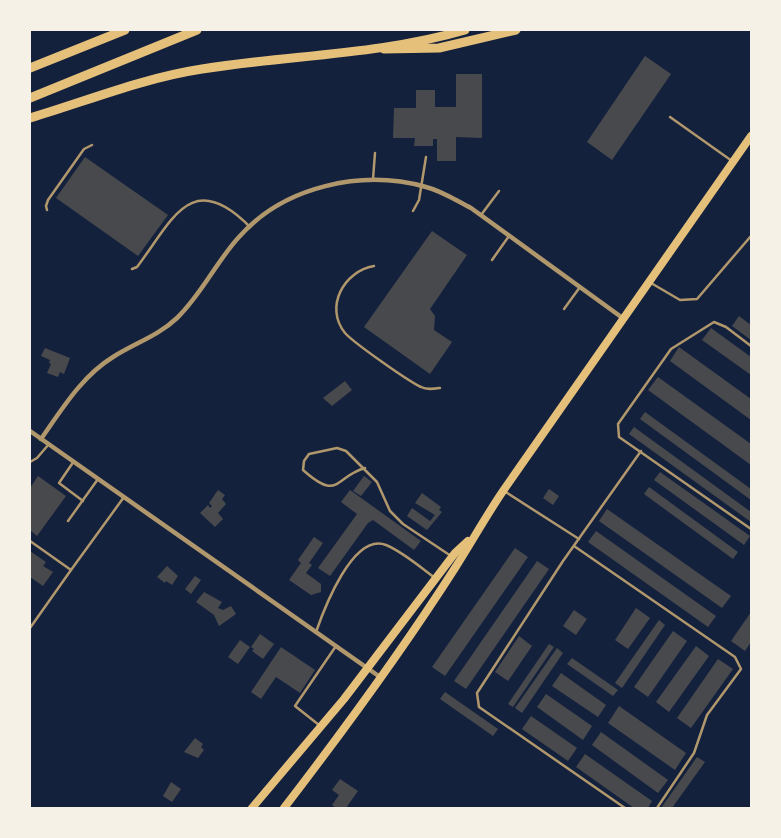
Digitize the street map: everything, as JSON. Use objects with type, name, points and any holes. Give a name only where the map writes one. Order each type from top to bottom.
[{"type":"highway","points":[[30,68],[124,30]]},
{"type":"highway","points":[[30,98],[197,30]]},
{"type":"highway","points":[[30,118],[164,76],[202,68],[366,48],[447,35],[465,30]]},
{"type":"highway","points":[[366,48],[403,50],[439,48],[516,30]]},
{"type":"main road","points":[[284,808],[380,677],[456,567],[473,536],[503,491],[751,136]]},
{"type":"main road","points":[[252,808],[321,727],[452,557],[473,536]]},
{"type":"street","points":[[41,439],[88,377],[111,358],[162,331],[178,317],[195,298],[224,254],[250,227],[282,202],[333,183],[373,180],[421,186],[463,204],[624,319]]},
{"type":"street","points":[[30,431],[380,677]]},
{"type":"lane","points":[[670,117],[733,162]]},
{"type":"lane","points":[[48,210],[46,206],[48,200],[84,149],[92,144]]},
{"type":"lane","points":[[373,180],[375,153]]},
{"type":"lane","points":[[413,211],[419,200],[426,158]]},
{"type":"lane","points":[[481,216],[499,191]]},
{"type":"lane","points":[[132,269],[137,267],[175,214],[194,202],[210,200],[225,205],[250,227]]},
{"type":"lane","points":[[492,260],[509,236]]},
{"type":"lane","points":[[650,282],[680,300],[697,298],[751,236]]},
{"type":"lane","points":[[374,266],[350,277],[341,289],[338,310],[342,328],[352,339],[420,386],[440,388]]},
{"type":"lane","points":[[564,309],[580,287]]},
{"type":"lane","points":[[751,346],[726,327],[714,322],[671,349],[618,424],[619,437],[751,529]]},
{"type":"lane","points":[[30,462],[37,458],[49,444]]},
{"type":"lane","points":[[365,468],[338,486],[328,486],[312,478],[303,470],[304,461],[308,454],[337,448],[346,450],[365,468],[377,482],[390,511],[403,524],[452,557]]},
{"type":"lane","points":[[625,808],[479,707],[477,693],[574,546],[641,451]]},
{"type":"lane","points":[[74,461],[59,483],[83,500]]},
{"type":"lane","points":[[68,521],[98,479]]},
{"type":"lane","points":[[503,491],[579,539]]},
{"type":"lane","points":[[30,628],[124,497]]},
{"type":"lane","points":[[30,541],[71,570]]},
{"type":"lane","points":[[316,632],[333,588],[365,547],[373,543],[386,545],[436,578]]},
{"type":"lane","points":[[574,546],[735,657],[741,668],[707,715],[694,753],[657,808]]},
{"type":"lane","points":[[321,727],[295,706],[336,646]]},
{"type":"building","points":[[645,56],[671,74],[612,160],[587,142]]},
{"type":"building","points":[[456,74],[482,74],[482,138],[456,137],[456,161],[437,161],[437,139],[433,139],[433,146],[414,146],[415,138],[393,138],[394,108],[416,108],[416,90],[435,90],[435,107],[456,107]]},
{"type":"building","points":[[85,157],[168,215],[138,256],[56,198]]},
{"type":"building","points":[[432,231],[467,255],[430,309],[435,316],[434,330],[452,342],[430,374],[364,327]]},
{"type":"building","points":[[739,316],[751,325],[751,340],[732,326]]},
{"type":"building","points":[[711,328],[751,357],[751,375],[702,340]]},
{"type":"building","points":[[679,347],[751,399],[751,420],[670,361]]},
{"type":"building","points":[[45,348],[70,358],[64,374],[60,372],[58,377],[47,373],[51,364],[49,363],[50,360],[41,356]]},
{"type":"building","points":[[658,377],[751,444],[751,465],[648,390]]},
{"type":"building","points":[[345,381],[352,390],[332,406],[323,398]]},
{"type":"building","points":[[645,412],[751,489],[751,500],[640,419]]},
{"type":"building","points":[[634,427],[751,512],[751,522],[629,434]]},
{"type":"building","points":[[660,472],[750,536],[744,545],[654,480]]},
{"type":"building","points":[[38,476],[66,496],[37,536],[30,530],[30,488]]},
{"type":"building","points":[[364,476],[372,482],[361,496],[353,491]]},
{"type":"building","points":[[649,487],[738,552],[733,559],[644,494]]},
{"type":"building","points":[[549,489],[559,496],[553,505],[543,498]]},
{"type":"building","points":[[218,490],[225,495],[222,499],[226,504],[218,513],[223,519],[215,527],[200,513],[208,505],[210,508],[212,506],[209,503]]},
{"type":"building","points":[[350,490],[421,541],[414,550],[373,520],[368,523],[330,576],[318,568],[357,514],[341,502]]},
{"type":"building","points":[[422,493],[441,507],[439,510],[442,512],[427,530],[407,516],[412,508],[430,521],[435,515],[415,503]]},
{"type":"building","points":[[607,509],[731,596],[722,608],[599,521]]},
{"type":"building","points":[[596,531],[716,616],[708,627],[588,542]]},
{"type":"building","points":[[314,537],[323,543],[309,563],[312,565],[306,573],[321,584],[321,592],[311,595],[289,580],[301,563],[298,560]]},
{"type":"building","points":[[515,548],[528,557],[445,676],[432,667]]},
{"type":"building","points":[[30,551],[46,562],[43,566],[53,572],[43,586],[30,577]]},
{"type":"building","points":[[537,561],[549,569],[466,689],[454,681]]},
{"type":"building","points":[[167,566],[178,576],[172,585],[166,581],[165,583],[157,577]]},
{"type":"building","points":[[195,576],[201,580],[191,594],[185,589]]},
{"type":"building","points":[[204,592],[222,602],[218,608],[223,610],[231,606],[236,614],[219,626],[214,615],[196,602]]},
{"type":"building","points":[[636,608],[650,618],[628,649],[615,640]]},
{"type":"building","points":[[574,610],[587,619],[576,635],[563,626]]},
{"type":"building","points":[[751,612],[751,642],[745,651],[731,641]]},
{"type":"building","points":[[659,620],[665,625],[622,688],[615,683]]},
{"type":"building","points":[[673,631],[687,641],[648,697],[634,687]]},
{"type":"building","points":[[260,634],[274,644],[263,659],[252,651],[254,649],[251,647]]},
{"type":"building","points":[[519,636],[532,646],[508,681],[495,672]]},
{"type":"building","points":[[240,640],[250,647],[238,664],[228,657]]},
{"type":"building","points":[[549,644],[554,647],[513,707],[508,704]]},
{"type":"building","points":[[696,646],[709,656],[669,712],[656,702]]},
{"type":"building","points":[[281,647],[315,670],[300,693],[276,677],[261,699],[251,692]]},
{"type":"building","points":[[557,648],[563,653],[522,713],[515,708]]},
{"type":"building","points":[[572,658],[618,690],[613,696],[567,664]]},
{"type":"building","points":[[718,659],[733,669],[691,728],[677,718]]},
{"type":"building","points":[[561,673],[606,705],[598,717],[552,686]]},
{"type":"building","points":[[445,692],[498,729],[493,736],[440,699]]},
{"type":"building","points":[[546,694],[592,726],[583,740],[537,707]]},
{"type":"building","points":[[619,706],[686,753],[675,770],[608,723]]},
{"type":"building","points":[[531,716],[577,748],[568,761],[522,729]]},
{"type":"building","points":[[601,732],[668,780],[658,793],[592,745]]},
{"type":"building","points":[[195,738],[203,744],[201,747],[204,750],[198,758],[184,752]]},
{"type":"building","points":[[585,754],[652,801],[648,808],[634,808],[576,767]]},
{"type":"building","points":[[697,757],[705,762],[672,808],[661,808]]},
{"type":"building","points":[[340,779],[358,791],[346,808],[336,808],[332,805],[339,795],[332,790]]},
{"type":"building","points":[[171,782],[181,789],[172,802],[163,796]]}]
